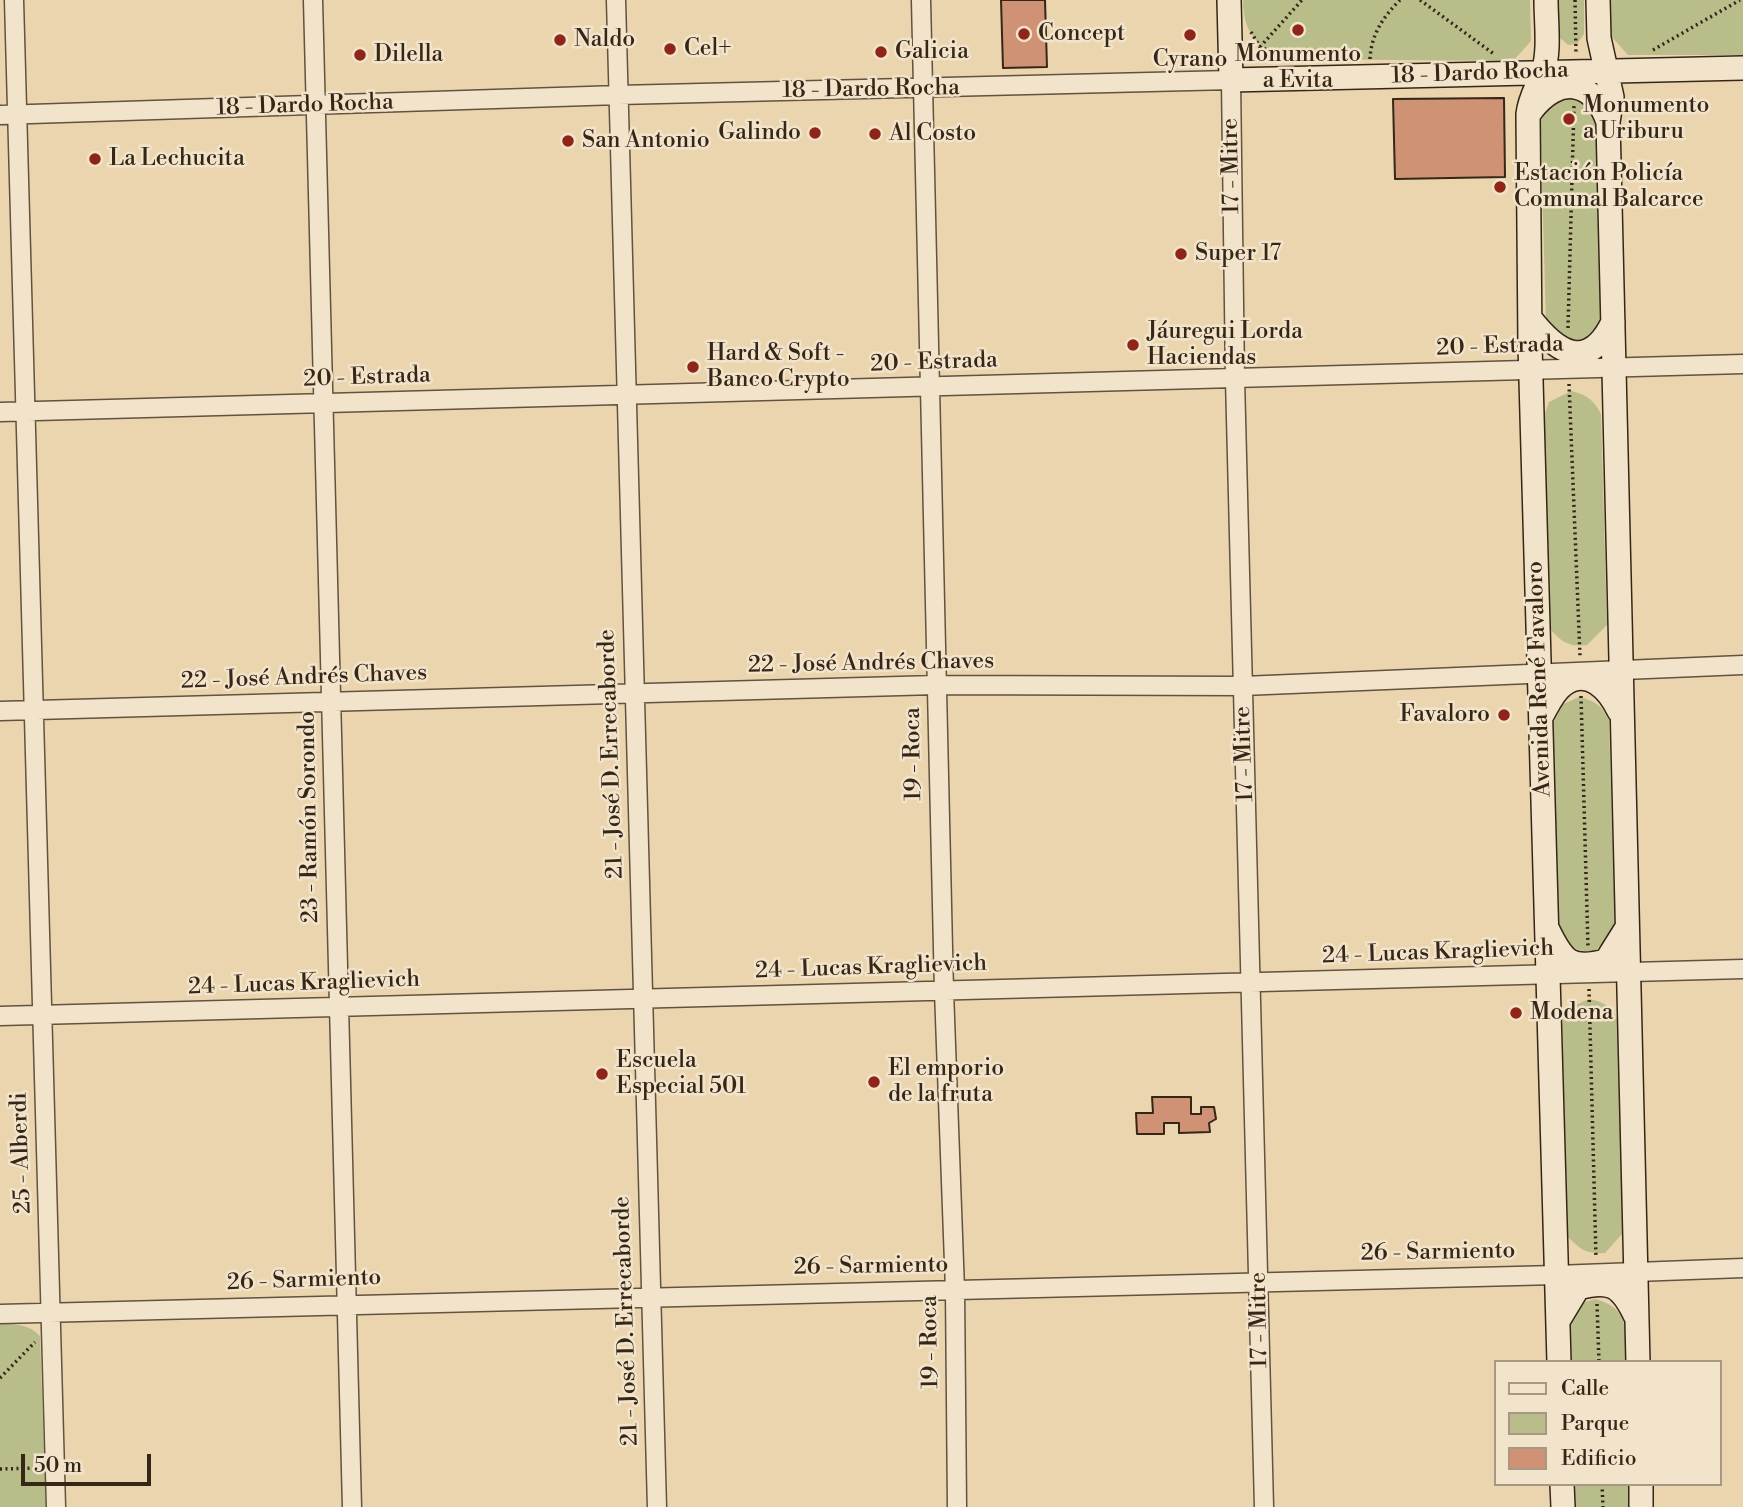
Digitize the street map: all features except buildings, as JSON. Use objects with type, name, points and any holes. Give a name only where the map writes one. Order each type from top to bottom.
[{"type":"main road","name":"17 - Mitre","points":[[1229,0],[1231,80]]},
{"type":"main road","name":"Avenida René Favaloro","points":[[1546,0],[1547,46],[1543,72],[1530,98],[1528,114],[1531,371],[1559,1360]]},
{"type":"main road","points":[[1598,0],[1599,38],[1612,97],[1608,122],[1619,669],[1638,1360]]},
{"type":"main road","name":"18 - Dardo Rocha","points":[[1231,80],[1543,72],[1574,78],[1608,71],[1743,68]]},
{"type":"main road","points":[[1528,114],[1548,93],[1574,78],[1596,97],[1608,122]]},
{"type":"main road","points":[[1530,318],[1548,342],[1568,361],[1604,339],[1613,322]]},
{"type":"main road","points":[[1541,717],[1563,684],[1581,675],[1598,681],[1611,694],[1620,713]]},
{"type":"main road","points":[[1546,927],[1558,951],[1571,964],[1588,970],[1606,961],[1626,929]]},
{"type":"main road","points":[[1558,1323],[1578,1288],[1596,1278],[1613,1285],[1626,1297],[1636,1318]]},
{"type":"main road","points":[[1562,1486],[1563,1507]]},
{"type":"main road","points":[[1641,1486],[1642,1507]]},
{"type":"street","name":"25 - Alberdi","points":[[14,0],[9,114],[26,411],[56,1507]]},
{"type":"street","name":"23 - Ramón Sorondo","points":[[313,0],[352,1507]]},
{"type":"street","name":"21 - José D. Errecaborde","points":[[616,0],[657,1507]]},
{"type":"street","name":"19 - Roca","points":[[921,0],[944,991],[955,1290],[957,1507]]},
{"type":"street","name":"18 - Dardo Rocha","points":[[9,114],[1231,80]]},
{"type":"street","name":"17 - Mitre","points":[[1231,80],[1235,379],[1265,1507]]},
{"type":"street","name":"20 - Estrada","points":[[0,412],[1531,371],[1568,361],[1613,366],[1743,364]]},
{"type":"street","name":"22 - José Andrés Chaves","points":[[0,711],[936,685],[1243,686],[1539,673],[1581,675],[1619,669],[1743,665]]},
{"type":"street","name":"24 - Lucas Kraglievich","points":[[0,1016],[1548,975],[1588,970],[1627,972],[1743,969]]},
{"type":"street","name":"26 - Sarmiento","points":[[0,1314],[1259,1281],[1556,1276],[1596,1278],[1635,1272],[1743,1268]]},
{"type":"path","points":[[1260,47],[1302,0]]},
{"type":"path","points":[[1370,61],[1371,40],[1390,10],[1400,0]]},
{"type":"path","points":[[1420,0],[1504,61]]},
{"type":"path","points":[[1575,0],[1568,361],[1581,675],[1599,1360]]},
{"type":"path","points":[[1642,56],[1740,0]]},
{"type":"path","points":[[1247,25],[1260,47],[1290,59]]},
{"type":"path","points":[[1357,60],[1383,61]]},
{"type":"path","points":[[0,1378],[40,1336],[51,1312]]},
{"type":"path","points":[[0,1469],[45,1468]]},
{"type":"path","points":[[1602,1486],[1602,1507]]},
{"type":"green space","points":[[1243,0],[1530,0],[1531,41],[1514,60],[1504,61],[1290,59],[1270,50],[1255,39],[1246,23]]},
{"type":"green space","points":[[1557,0],[1584,0],[1584,34],[1577,44],[1568,45],[1558,36]]},
{"type":"green space","points":[[1611,0],[1743,0],[1743,55],[1628,55],[1611,36]]},
{"type":"green space","points":[[1561,97],[1583,100],[1598,115],[1602,320],[1583,341],[1571,342],[1546,324],[1540,112]]},
{"type":"green space","points":[[1571,391],[1589,399],[1601,414],[1607,625],[1587,645],[1571,645],[1550,629],[1544,416],[1549,402]]},
{"type":"green space","points":[[1579,697],[1597,704],[1609,720],[1615,930],[1595,951],[1575,948],[1558,935],[1553,722],[1557,707]]},
{"type":"green space","points":[[1589,999],[1607,1006],[1619,1022],[1624,1232],[1605,1253],[1584,1250],[1568,1237],[1562,1024],[1567,1009]]},
{"type":"green space","points":[[1595,1299],[1607,1303],[1620,1315],[1624,1322],[1626,1360],[1569,1360],[1568,1324],[1581,1303]]},
{"type":"green space","points":[[0,1324],[27,1327],[40,1336],[46,1507],[0,1507]]},
{"type":"green space","points":[[1573,1486],[1629,1486],[1630,1507],[1573,1507]]},
{"type":"place","name":"Monumento a Evita","points":[[1298,30]]},
{"type":"place","name":"Concept","points":[[1024,34]]},
{"type":"place","name":"Cyrano","points":[[1190,35]]},
{"type":"place","name":"Naldo","points":[[560,40]]},
{"type":"place","name":"Cel+","points":[[670,49]]},
{"type":"place","name":"Galicia","points":[[881,52]]},
{"type":"place","name":"Dilella","points":[[360,55]]},
{"type":"place","name":"Monumento a Uriburu","points":[[1569,119]]},
{"type":"place","name":"Galindo","points":[[815,133]]},
{"type":"place","name":"Al Costo","points":[[875,134]]},
{"type":"place","name":"San Antonio","points":[[568,141]]},
{"type":"place","name":"La Lechucita","points":[[95,159]]},
{"type":"place","name":"Estación Policía Comunal Balcarce","points":[[1500,187]]},
{"type":"place","name":"Super 17","points":[[1181,254]]},
{"type":"place","name":"Jáuregui Lorda Haciendas","points":[[1133,345]]},
{"type":"place","name":"Hard & Soft - Banco Crypto","points":[[693,367]]},
{"type":"place","name":"Favaloro","points":[[1504,715]]},
{"type":"place","name":"Modena","points":[[1516,1013]]},
{"type":"place","name":"Escuela Especial 501","points":[[602,1074]]},
{"type":"place","name":"El emporio de la fruta","points":[[874,1082]]}]
